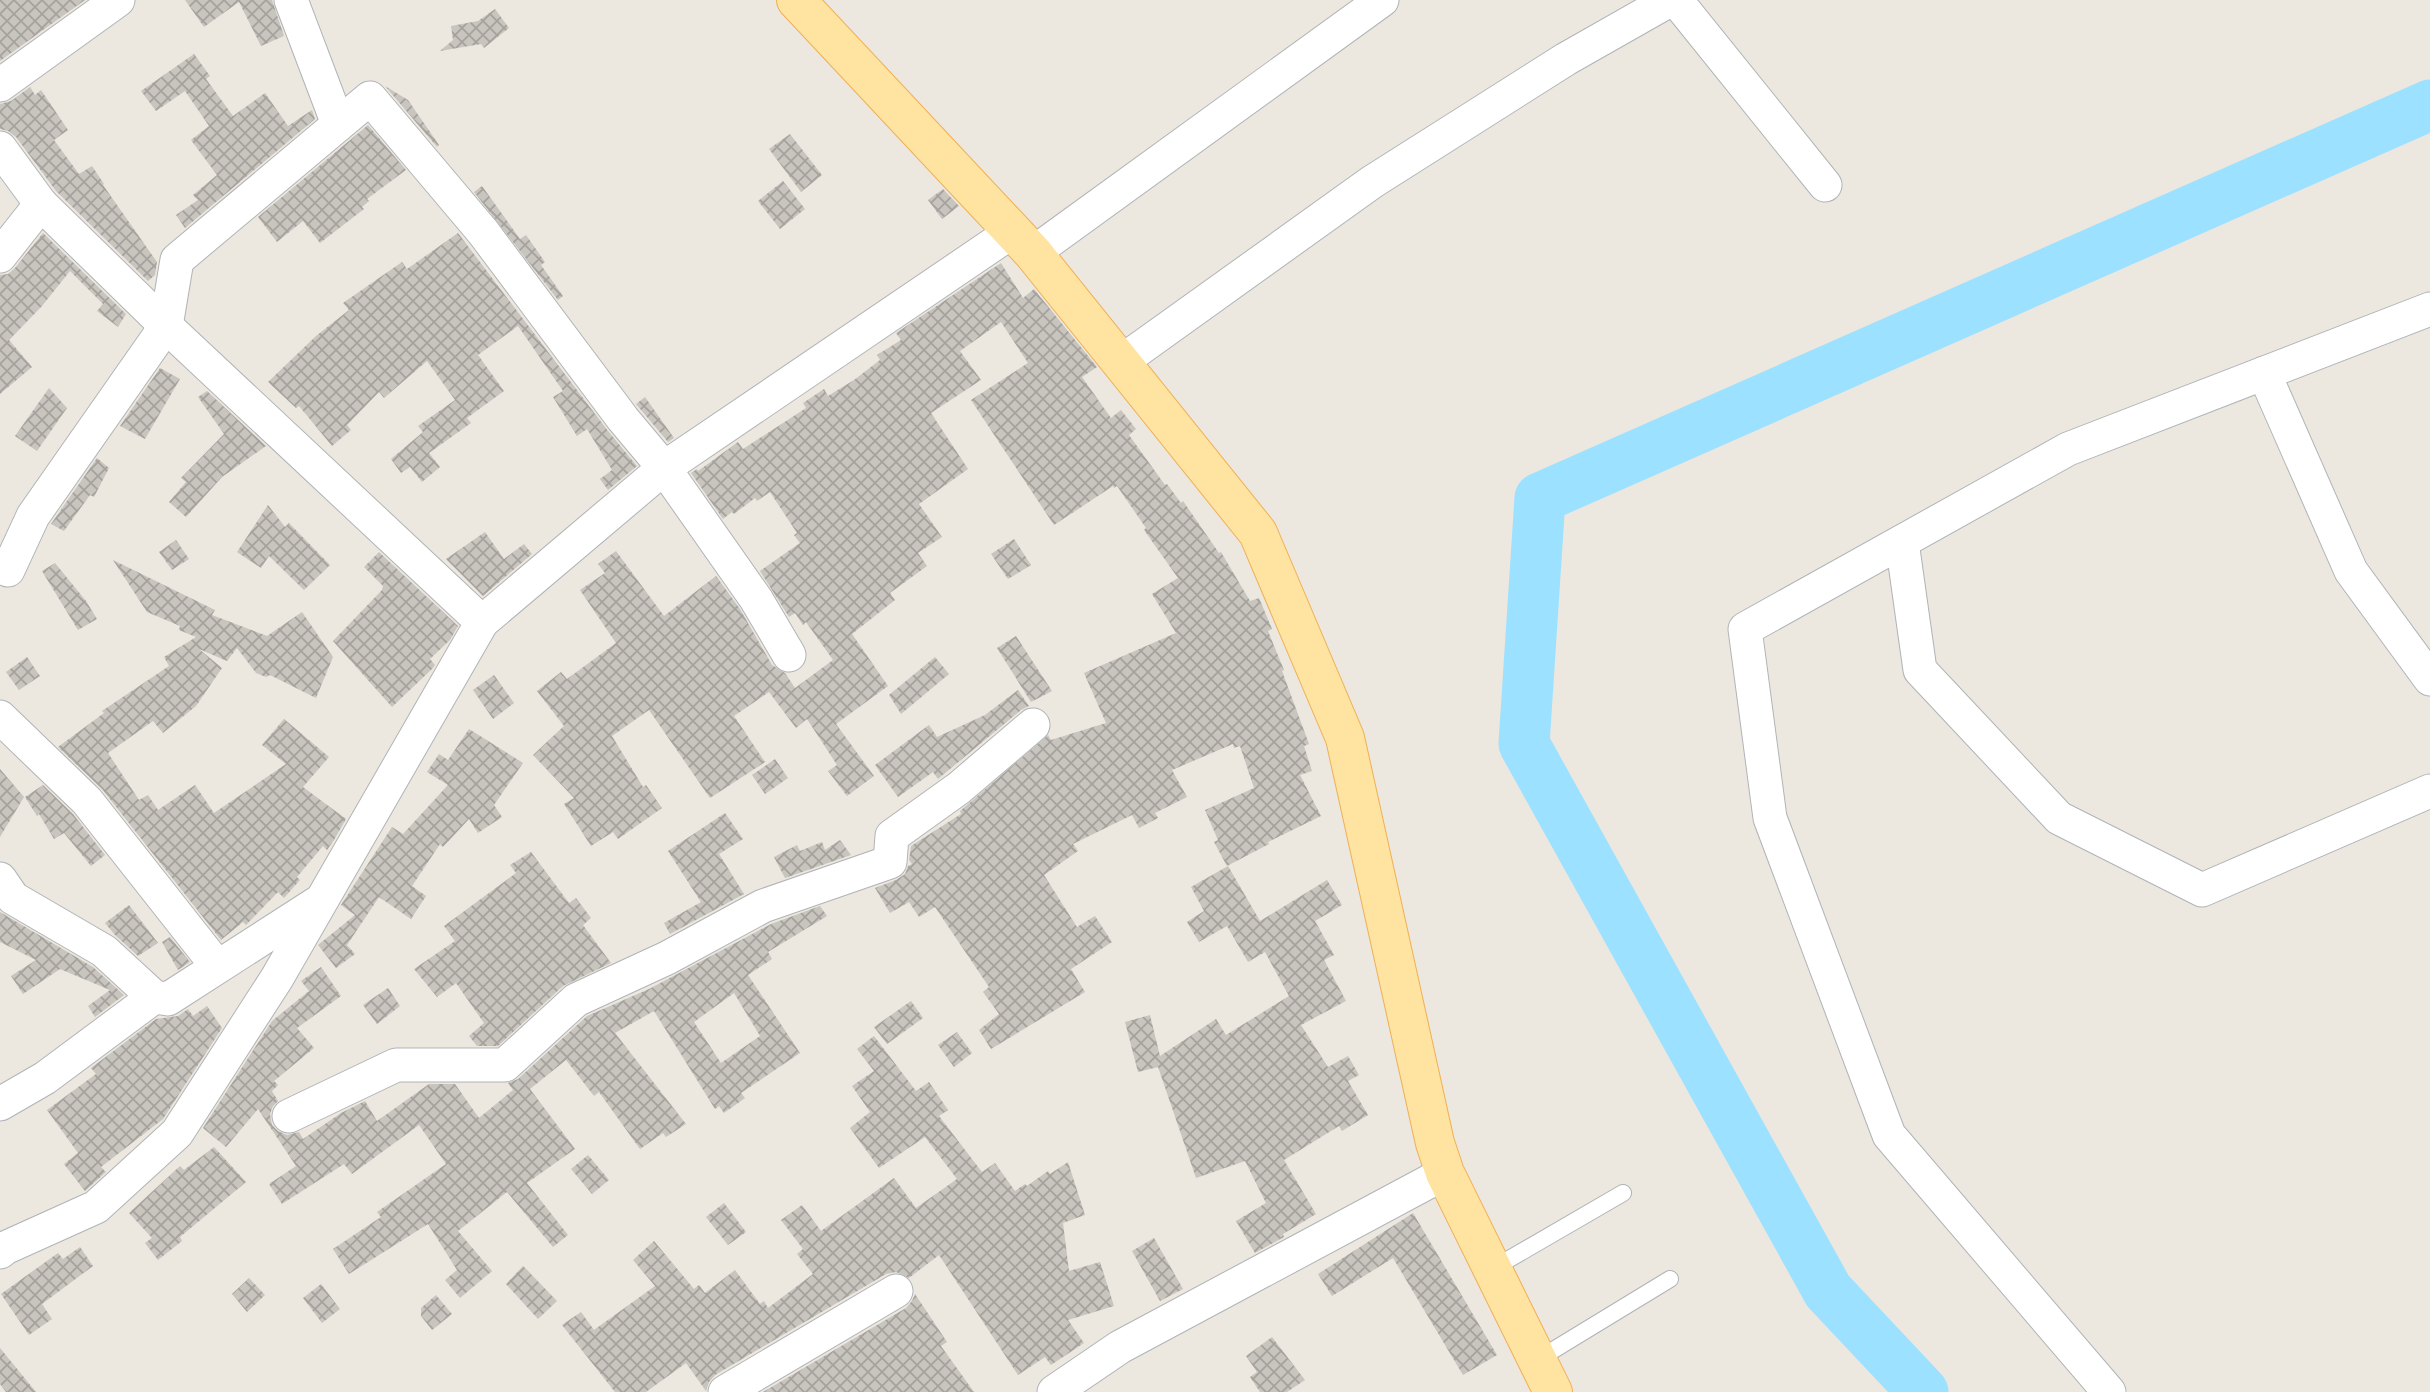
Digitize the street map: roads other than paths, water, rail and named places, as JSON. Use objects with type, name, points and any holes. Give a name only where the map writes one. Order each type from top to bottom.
[{"type":"main road","points":[[796,0],[1023,242],[1258,533],[1345,738],[1432,1130],[1445,1173],[1545,1376]]},
{"type":"street","points":[[0,85],[118,0]]},
{"type":"street","points":[[291,0],[338,124]]},
{"type":"street","points":[[0,1252],[96,1207],[177,1133],[277,978],[482,622],[664,468],[1023,242],[1382,0]]},
{"type":"street","points":[[1121,362],[1372,182],[1566,59],[1670,0]]},
{"type":"street","points":[[1676,0],[1825,186]]},
{"type":"street","points":[[8,570],[33,516],[166,326],[177,260],[370,98],[483,232],[623,419],[664,468],[756,599],[789,655]]},
{"type":"street","points":[[0,148],[41,204],[166,326],[482,622]]},
{"type":"street","points":[[0,256],[41,204]]},
{"type":"street","points":[[2109,1392],[1889,1135],[1770,818],[1745,629],[2068,449],[2430,309]]},
{"type":"street","points":[[2264,373],[2351,571],[2430,680]]},
{"type":"street","points":[[1902,542],[1920,670],[2059,818],[2202,890],[2430,792]]},
{"type":"street","points":[[0,717],[87,801],[217,966]]},
{"type":"street","points":[[289,1116],[396,1065],[505,1065],[576,1000],[667,958],[763,905],[890,862],[892,836],[959,788],[1033,725]]},
{"type":"street","points":[[0,879],[13,898],[104,951],[154,998],[168,999],[322,900]]},
{"type":"street","points":[[0,1104],[45,1078],[154,998]]},
{"type":"street","points":[[1054,1392],[1120,1347],[1445,1173]]},
{"type":"street","points":[[725,1392],[896,1291]]},
{"type":"lane","points":[[1492,1269],[1623,1193]]},
{"type":"lane","points":[[1545,1376],[1670,1279]]},
{"type":"waterway","points":[[1923,1392],[1828,1291],[1524,744],[1540,498],[2430,105]]}]
